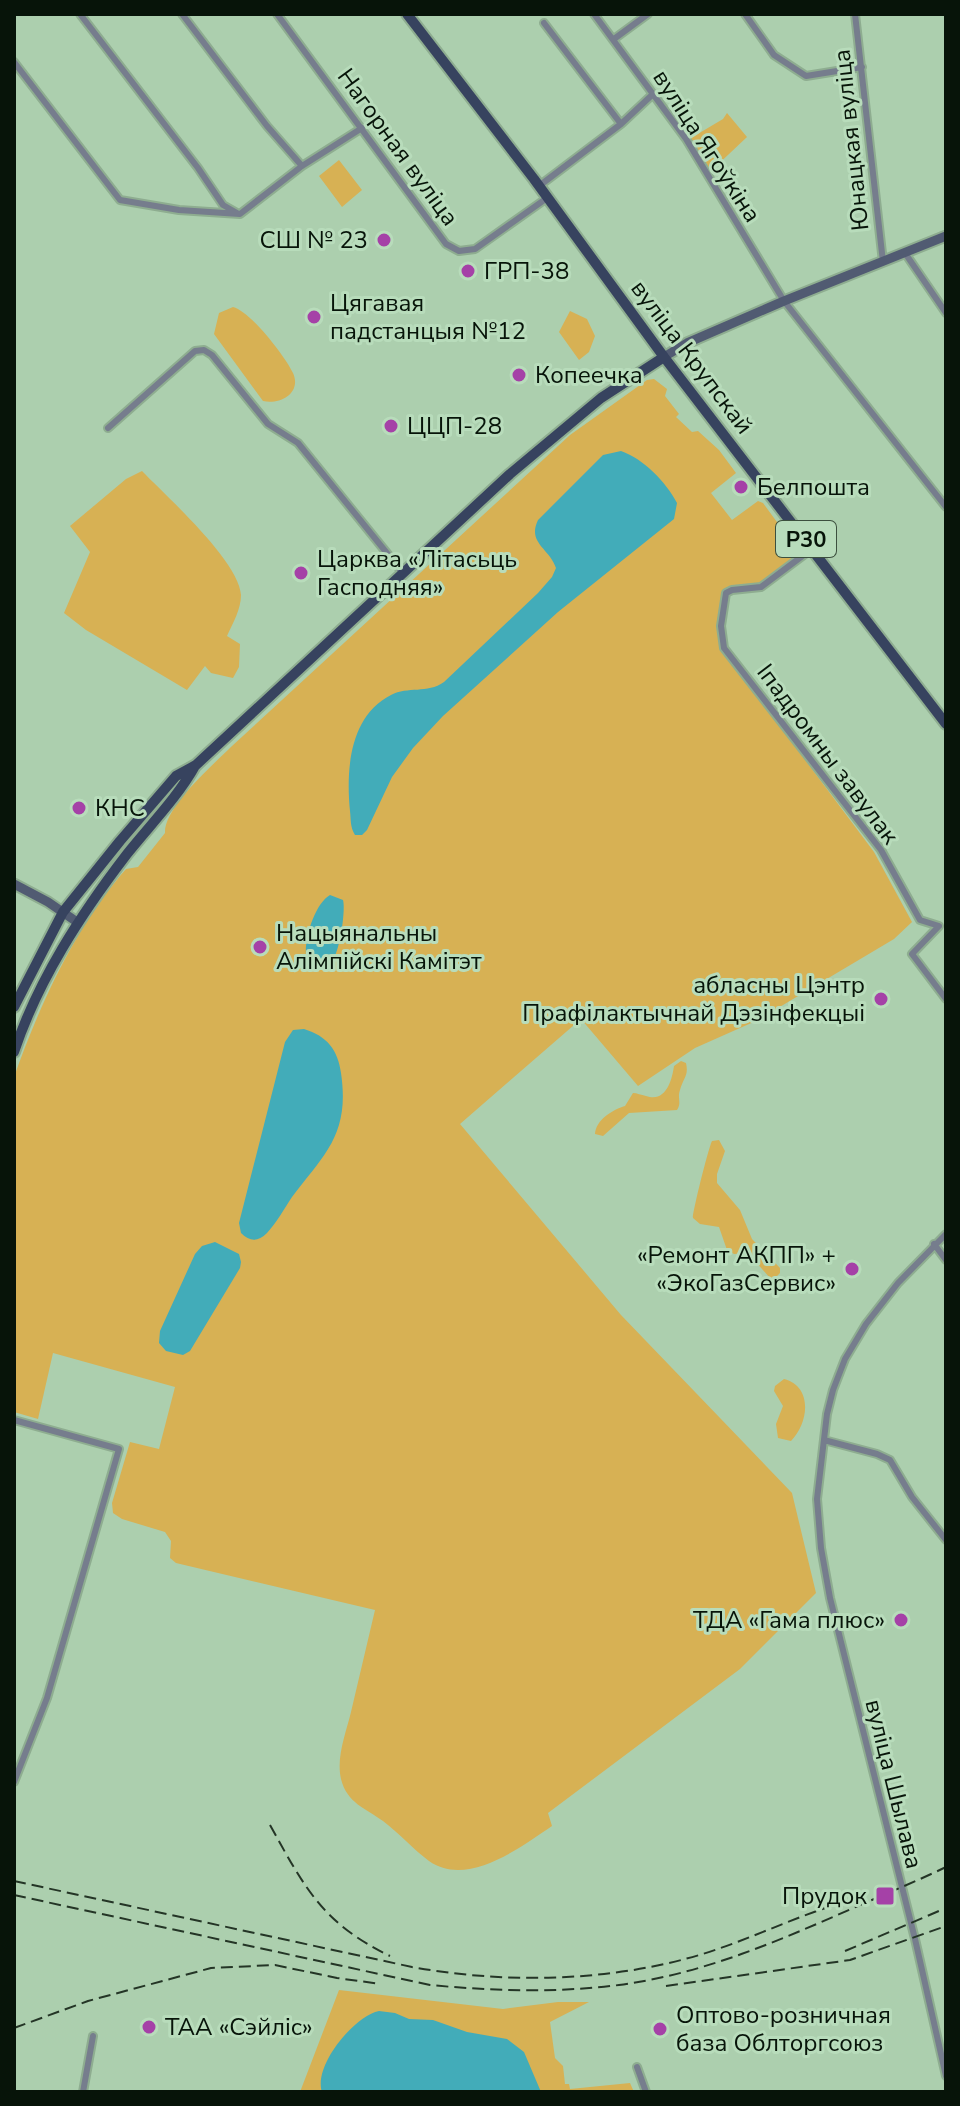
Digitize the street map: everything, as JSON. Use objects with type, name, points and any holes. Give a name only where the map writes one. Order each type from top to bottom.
[{"type":"main road","name":"вуліца Крупскай","points":[[407,14],[539,186],[664,357],[945,721]]},
{"type":"main road","points":[[14,1007],[63,912],[176,776],[196,765],[510,474],[580,415],[664,357]]},
{"type":"main road","points":[[14,1052],[19,1022],[77,922],[134,845],[185,784],[196,765]]},
{"type":"street","points":[[80,14],[223,205],[240,214]]},
{"type":"street","points":[[182,14],[267,126],[302,166]]},
{"type":"street","name":"Нагорная вуліца","points":[[277,14],[446,244],[459,251],[475,249],[547,197]]},
{"type":"street","name":"вуліца Ягоўкіна","points":[[594,14],[686,139],[784,301],[946,507]]},
{"type":"street","points":[[614,39],[648,14]]},
{"type":"street","points":[[745,14],[774,55],[806,76],[862,67]]},
{"type":"street","name":"Юнацкая вуліца","points":[[855,14],[883,262]]},
{"type":"street","points":[[544,23],[621,124]]},
{"type":"street","points":[[14,62],[120,200],[179,210],[240,214],[302,166],[362,128]]},
{"type":"street","points":[[539,186],[621,124],[652,95]]},
{"type":"street","points":[[664,357],[687,343],[784,301],[946,236]]},
{"type":"street","points":[[905,253],[946,313]]},
{"type":"street","points":[[108,428],[195,351],[204,350],[212,355],[268,424],[298,443],[403,573]]},
{"type":"street","name":"Іпадромны завулак","points":[[813,548],[761,587],[726,593],[721,626],[724,648],[881,850],[920,920],[939,926],[912,954],[946,999]]},
{"type":"street","points":[[14,884],[77,922]]},
{"type":"street","name":"вуліца Шылава","points":[[946,1234],[882,1303],[849,1351],[833,1390],[817,1499],[821,1548],[830,1598],[946,2076]]},
{"type":"street","points":[[934,1244],[946,1260]]},
{"type":"street","points":[[14,1420],[119,1449],[47,1698],[14,1782]]},
{"type":"street","points":[[824,1440],[890,1460],[912,1497],[946,1540]]},
{"type":"street","points":[[83,2092],[93,2036]]},
{"type":"street","points":[[637,2067],[646,2092]]},
{"type":"shaded area","points":[[727,113],[747,137],[711,171],[691,138],[723,119]]},
{"type":"shaded area","points":[[339,160],[362,190],[342,207],[319,176]]},
{"type":"shaded area","points":[[233,307],[257,325],[283,356],[295,380],[288,396],[276,401],[263,401],[214,334],[219,313]]},
{"type":"shaded area","points":[[570,311],[587,319],[595,336],[589,352],[579,360],[559,332]]},
{"type":"shaded area","points":[[654,379],[667,389],[665,396],[679,414],[676,417],[719,450],[736,473],[711,493],[732,520],[758,501],[763,503],[796,548],[797,559],[766,585],[731,591],[723,599],[719,621],[722,649],[874,852],[912,922],[894,939],[758,1020],[695,1048],[638,1086],[581,1019],[460,1124],[621,1315],[792,1493],[816,1593],[740,1669],[548,1813],[552,1826],[493,1862],[460,1870],[444,1868],[429,1861],[358,1804],[348,1794],[341,1779],[342,1745],[375,1610],[176,1563],[170,1558],[171,1541],[165,1532],[122,1519],[113,1513],[112,1503],[130,1442],[159,1449],[175,1387],[53,1353],[38,1419],[14,1412],[14,1077],[47,994],[75,941],[126,869],[138,867],[165,833],[173,811],[191,786],[570,435],[647,380]]},
{"type":"shaded area","points":[[142,471],[215,547],[237,581],[241,600],[227,636],[240,644],[239,667],[233,678],[211,673],[205,666],[187,690],[86,630],[64,613],[90,552],[70,526],[126,479]]},
{"type":"shaded area","points":[[681,1061],[686,1063],[687,1071],[677,1110],[629,1113],[603,1136],[595,1134],[602,1120],[625,1106],[633,1093],[653,1097],[663,1093],[670,1083],[674,1066]]},
{"type":"shaded area","points":[[719,1140],[725,1151],[717,1183],[740,1210],[752,1239],[780,1268],[775,1278],[770,1278],[748,1253],[734,1254],[727,1250],[719,1227],[700,1224],[693,1218],[710,1146],[712,1141]]},
{"type":"shaded area","points":[[784,1379],[794,1383],[804,1398],[804,1416],[791,1441],[778,1438],[776,1424],[783,1406],[774,1391],[775,1386]]},
{"type":"shaded area","points":[[339,1990],[503,2009],[558,2002],[589,2002],[550,2022],[555,2058],[563,2066],[565,2084],[569,2084],[570,2089],[630,2083],[634,2092],[300,2092]]},
{"type":"water","points":[[621,451],[646,465],[667,487],[677,503],[674,519],[558,612],[443,716],[413,748],[392,777],[367,830],[362,835],[355,835],[349,795],[350,762],[353,746],[366,716],[391,695],[431,688],[444,682],[538,593],[556,568],[537,540],[535,528],[538,520],[603,455]]},
{"type":"water","points":[[330,895],[343,900],[341,934],[333,960],[323,968],[317,968],[307,961],[308,935],[314,915]]},
{"type":"water","points":[[304,1029],[325,1040],[337,1057],[343,1094],[342,1112],[338,1128],[324,1155],[271,1229],[254,1240],[241,1233],[239,1223],[285,1042],[293,1030]]},
{"type":"water","points":[[215,1242],[239,1254],[240,1268],[190,1351],[183,1355],[166,1351],[159,1343],[160,1331],[195,1254],[202,1246]]},
{"type":"water","points":[[379,2011],[409,2019],[433,2020],[467,2032],[507,2039],[524,2052],[541,2092],[322,2092],[321,2081],[329,2056],[358,2022]]},
{"type":"railway","points":[[270,1825],[305,1885],[331,1917],[390,1956]]},
{"type":"railway","points":[[14,1895],[430,1985],[548,1990],[619,1985],[709,1965],[795,1933],[946,1867]]},
{"type":"railway","points":[[14,1881],[412,1967],[514,1978],[584,1976],[652,1967],[705,1953],[841,1903]]},
{"type":"railway","points":[[845,1951],[946,1908]]},
{"type":"railway","points":[[666,1986],[850,1960],[946,1926]]},
{"type":"railway","points":[[14,2028],[88,2001],[211,1968],[275,1965],[381,1984]]},
{"type":"place","name":"СШ № 23","points":[[384,240]]},
{"type":"place","name":"ГРП-38","points":[[468,271]]},
{"type":"place","name":"Цягавая падстанцыя №12","points":[[314,317]]},
{"type":"place","name":"Копеечка","points":[[519,375]]},
{"type":"place","name":"ЦЦП-28","points":[[391,426]]},
{"type":"place","name":"Белпошта","points":[[741,487]]},
{"type":"place","name":"Царква «Літасьць Гасподняя»","points":[[301,573]]},
{"type":"place","name":"КНС","points":[[79,808]]},
{"type":"place","name":"Нацыянальны Алімпійскі Камітэт","points":[[260,947]]},
{"type":"place","name":"абласны Цэнтр Прафілактычнай Дэзінфекцыі","points":[[881,999]]},
{"type":"place","name":"«Ремонт АКПП» + «ЭкоГазСервис»","points":[[852,1269]]},
{"type":"place","name":"ТДА «Гама плюс»","points":[[901,1620]]},
{"type":"place","name":"Прудок","points":[[885,1896]]},
{"type":"place","name":"ТАА «Сэйліс»","points":[[149,2027]]},
{"type":"place","name":"Оптово-розничная база Облторгсоюз","points":[[660,2029]]}]
